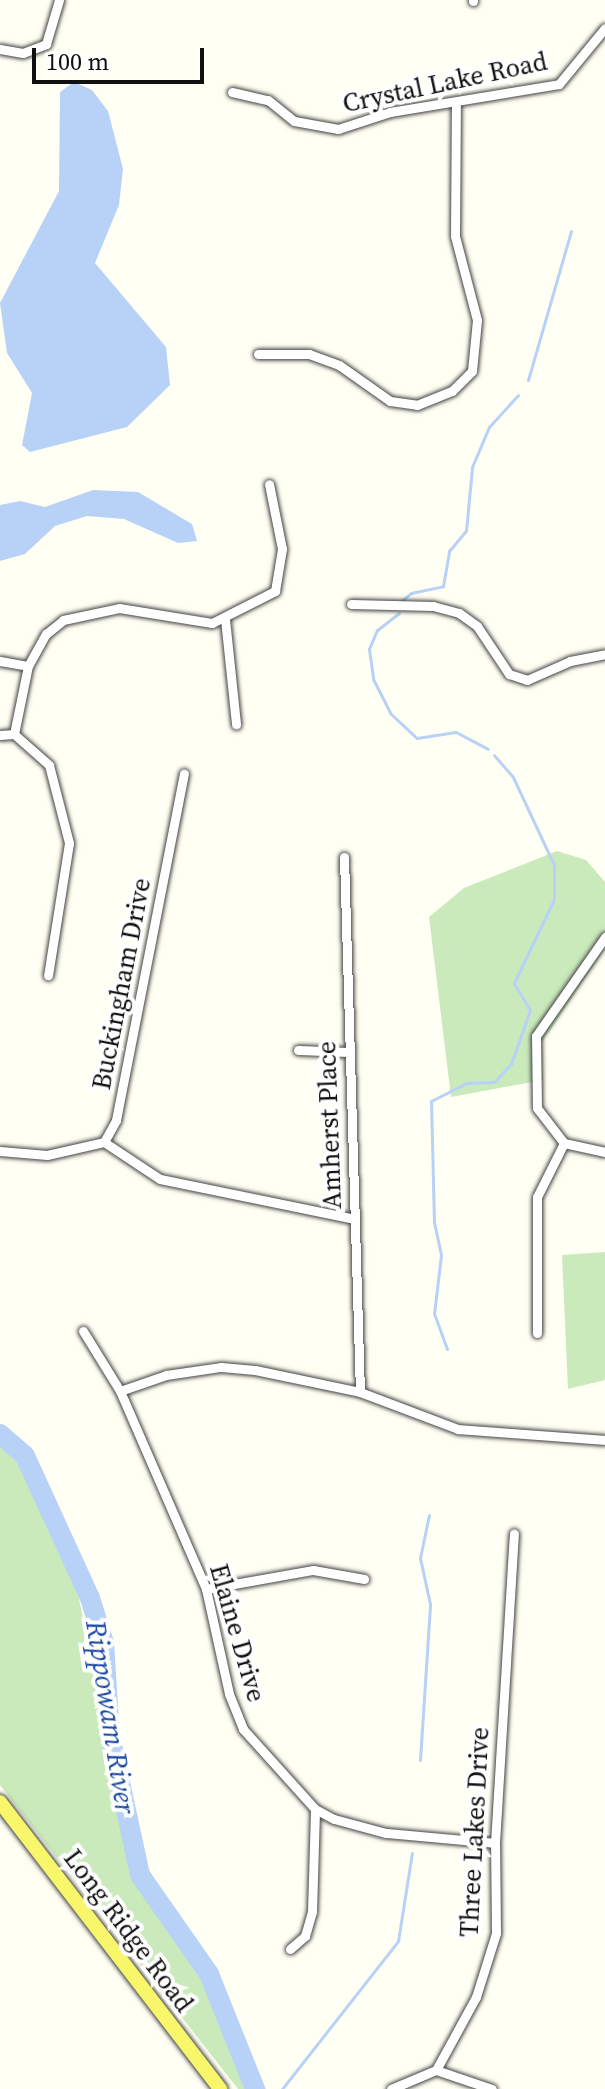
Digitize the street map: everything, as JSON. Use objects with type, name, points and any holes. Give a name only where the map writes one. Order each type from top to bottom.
[{"type":"main road","name":"Long Ridge Road","points":[[0,1802],[220,2089]]},
{"type":"street","points":[[0,49],[23,53],[46,44],[59,0]]},
{"type":"street","name":"Crystal Lake Road","points":[[232,92],[268,100],[294,121],[338,129],[390,112],[456,106],[559,84],[605,28]]},
{"type":"street","points":[[258,354],[309,354],[339,365],[390,401],[417,405],[452,391],[472,371],[477,320],[455,236],[456,106]]},
{"type":"street","points":[[14,734],[28,666],[46,634],[77,613],[119,608],[186,622],[225,619],[264,600],[280,580],[279,518],[269,484]]},
{"type":"street","points":[[351,604],[433,606],[459,613],[477,626],[509,674],[527,680],[570,661],[605,654]]},
{"type":"street","points":[[225,619],[236,724]]},
{"type":"street","points":[[0,661],[28,666]]},
{"type":"street","points":[[0,735],[14,734],[49,765],[69,843],[48,975]]},
{"type":"street","name":"Buckingham Drive","points":[[104,1142],[127,1083],[184,774]]},
{"type":"street","name":"Amherst Place","points":[[344,857],[360,1392]]},
{"type":"street","points":[[605,937],[536,1036],[537,1108],[564,1143],[605,1152]]},
{"type":"street","points":[[298,1050],[349,1052]]},
{"type":"street","points":[[0,1151],[47,1155],[104,1142],[160,1179],[355,1219]]},
{"type":"street","points":[[537,1333],[537,1197],[564,1143]]},
{"type":"street","name":"Elaine Drive","points":[[83,1331],[120,1391],[206,1589],[229,1694],[243,1729],[315,1809],[386,1833],[495,1843]]},
{"type":"street","points":[[120,1391],[221,1367],[360,1392],[458,1429],[605,1440]]},
{"type":"street","name":"Three Lakes Drive","points":[[436,2070],[476,1997],[496,1933],[495,1843],[514,1534]]},
{"type":"street","points":[[206,1589],[313,1570],[364,1579]]},
{"type":"street","points":[[290,1949],[305,1936],[312,1912],[315,1809]]},
{"type":"street","points":[[391,2089],[436,2070],[492,2089]]},
{"type":"green space","points":[[557,851],[586,860],[605,882],[605,949],[542,1042],[543,1080],[451,1097],[429,917],[464,888]]},
{"type":"green space","points":[[605,1252],[605,1380],[568,1389],[562,1255]]},
{"type":"green space","points":[[0,1439],[64,1521],[130,1861],[206,1961],[266,2089],[238,2089],[0,1785]]},
{"type":"water","points":[[74,82],[92,90],[108,111],[123,169],[119,205],[95,263],[166,347],[170,385],[127,427],[30,452],[22,445],[32,393],[7,353],[0,303],[59,191],[60,92]]},
{"type":"water","points":[[93,490],[138,492],[192,524],[197,541],[178,543],[124,519],[87,516],[55,526],[25,554],[0,561],[0,505],[20,501],[45,507]]},
{"type":"waterway","points":[[528,380],[571,231]]},
{"type":"waterway","points":[[400,602],[411,593],[443,586],[449,551],[466,531],[472,467],[489,427],[518,395]]},
{"type":"waterway","points":[[399,613],[377,630],[369,649],[373,679],[391,714],[417,738],[456,732],[488,749]]},
{"type":"waterway","points":[[447,1349],[434,1314],[441,1255],[434,1223],[431,1101],[466,1083],[494,1082],[511,1064],[530,1010],[514,983],[554,899],[554,865],[513,777],[494,755]]},
{"type":"waterway","name":"Rippowam River","points":[[0,1434],[25,1456],[90,1598],[104,1643],[110,1736],[140,1875],[209,1974],[255,2089]]},
{"type":"waterway","points":[[420,1760],[430,1604],[420,1558],[429,1515]]},
{"type":"waterway","points":[[282,2089],[398,1941],[412,1853]]}]
